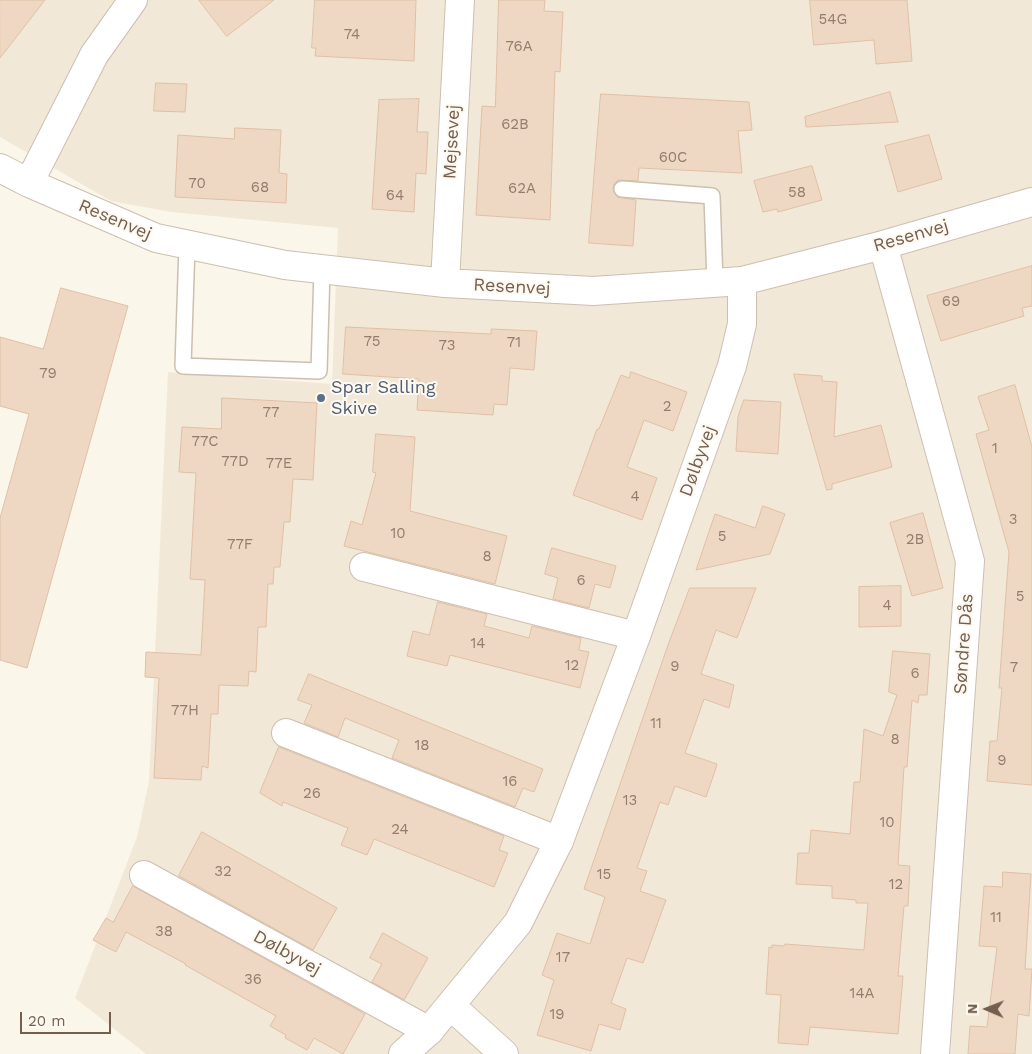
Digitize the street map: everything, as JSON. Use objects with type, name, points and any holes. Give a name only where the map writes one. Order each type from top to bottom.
[{"type":"street","points":[[29,183],[94,55],[132,0]]},
{"type":"street","name":"Mejsevej","points":[[445,283],[460,0]]},
{"type":"street","name":"Resenvej","points":[[0,168],[29,183],[156,238],[187,245],[285,265],[322,270],[445,283],[593,291],[742,281],[883,245],[1032,202]]},
{"type":"street","name":"Søndre Dås","points":[[883,245],[970,561],[935,1054]]},
{"type":"street","name":"Dølbyvej","points":[[403,1054],[429,1031],[518,924],[559,840],[636,636],[732,366],[742,324],[742,281]]},
{"type":"street","points":[[364,567],[636,636]]},
{"type":"street","points":[[286,733],[559,840]]},
{"type":"street","name":"Dølbyvej","points":[[144,875],[429,1031]]},
{"type":"street","points":[[451,1006],[504,1054]]},
{"type":"lane","points":[[622,189],[712,196],[715,282]]},
{"type":"lane","points":[[187,245],[183,366],[319,371],[322,270]]},
{"type":"shaded area","points":[[0,0],[1032,0],[1032,1054],[146,1054],[75,998],[137,837],[149,781],[168,372],[332,384],[338,228],[171,212],[111,201],[0,137]]},
{"type":"building","points":[[0,0],[45,0],[0,58]]},
{"type":"building","points":[[199,0],[274,0],[227,36]]},
{"type":"building","points":[[315,0],[416,0],[414,61],[315,56],[316,48],[312,48]]},
{"type":"building","points":[[499,0],[545,0],[544,11],[563,12],[560,72],[555,71],[550,220],[476,215],[482,106],[495,107]]},
{"type":"building","points":[[810,0],[907,0],[912,61],[876,64],[874,40],[814,45]]},
{"type":"building","points":[[156,83],[187,84],[185,112],[154,111]]},
{"type":"building","points":[[890,92],[898,122],[806,127],[805,117]]},
{"type":"building","points":[[601,94],[749,102],[752,130],[738,131],[742,173],[639,168],[638,181],[618,180],[614,184],[613,189],[617,197],[636,200],[633,246],[589,243]]},
{"type":"building","points":[[419,99],[417,132],[428,132],[426,174],[416,173],[414,212],[372,209],[379,100]]},
{"type":"building","points":[[235,128],[281,130],[279,173],[287,174],[286,203],[175,197],[178,135],[234,139]]},
{"type":"building","points":[[929,135],[942,179],[898,192],[885,146]]},
{"type":"building","points":[[812,166],[822,200],[778,212],[777,209],[763,212],[754,181]]},
{"type":"building","points":[[1032,266],[1032,306],[1022,308],[1024,316],[941,341],[927,296]]},
{"type":"building","points":[[61,288],[128,306],[27,668],[0,660],[0,518],[29,414],[0,406],[0,337],[43,349]]},
{"type":"building","points":[[346,327],[491,334],[491,329],[537,331],[534,370],[510,368],[507,405],[494,404],[493,415],[417,410],[419,379],[343,374]]},
{"type":"building","points":[[631,372],[687,392],[673,431],[644,420],[627,467],[657,478],[642,520],[573,495],[597,429],[599,429],[621,375],[629,378]]},
{"type":"building","points":[[794,374],[822,376],[822,381],[837,382],[834,437],[881,425],[892,467],[832,484],[832,489],[827,490]]},
{"type":"building","points":[[1015,385],[1032,447],[1032,785],[987,781],[990,741],[997,741],[1002,688],[999,688],[1009,552],[976,434],[989,430],[978,397]]},
{"type":"building","points":[[222,398],[317,403],[313,480],[293,479],[290,522],[284,522],[280,567],[274,567],[273,584],[268,584],[266,627],[258,627],[256,672],[249,671],[248,686],[219,685],[218,714],[211,714],[208,768],[202,766],[201,780],[154,778],[159,678],[145,677],[146,652],[201,655],[205,580],[190,579],[196,473],[179,472],[182,427],[221,429]]},
{"type":"building","points":[[744,400],[781,402],[778,454],[736,451],[738,417]]},
{"type":"building","points":[[376,434],[415,437],[410,511],[507,536],[495,584],[344,546],[351,521],[362,525],[376,473],[373,472]]},
{"type":"building","points":[[763,506],[785,514],[770,554],[696,570],[715,514],[755,528]]},
{"type":"building","points":[[923,513],[943,588],[912,596],[890,523]]},
{"type":"building","points":[[552,548],[616,566],[610,588],[595,584],[589,608],[553,599],[558,578],[545,574]]},
{"type":"building","points":[[901,586],[901,626],[859,627],[859,587]]},
{"type":"building","points":[[690,588],[756,588],[737,638],[716,630],[701,674],[734,685],[729,708],[704,699],[685,753],[717,764],[716,768],[706,797],[675,786],[668,805],[660,802],[637,868],[647,871],[640,891],[666,900],[643,963],[627,958],[611,1003],[626,1009],[620,1030],[599,1024],[591,1051],[537,1035],[554,980],[542,975],[557,933],[590,944],[605,897],[584,889],[668,645]]},
{"type":"building","points":[[438,602],[487,614],[484,626],[529,638],[532,626],[581,638],[579,650],[589,652],[580,688],[450,655],[447,666],[407,656],[413,631],[429,635]]},
{"type":"building","points":[[893,651],[930,654],[927,695],[919,695],[918,703],[912,700],[907,767],[904,767],[898,865],[910,866],[908,906],[904,906],[898,976],[903,976],[898,1034],[810,1027],[808,1045],[778,1043],[781,995],[766,994],[769,947],[772,948],[772,945],[784,946],[785,944],[864,950],[868,903],[856,903],[856,900],[832,898],[832,886],[796,884],[798,853],[809,853],[811,830],[850,834],[854,782],[860,782],[864,729],[883,736],[897,695],[889,692]]},
{"type":"building","points":[[309,674],[543,769],[534,792],[523,788],[515,807],[392,758],[399,740],[345,718],[338,737],[304,723],[312,705],[298,700]]},
{"type":"building","points":[[279,747],[504,836],[499,850],[508,853],[494,887],[374,839],[367,855],[341,845],[348,828],[283,802],[282,806],[260,793]]},
{"type":"building","points":[[202,832],[337,908],[313,950],[179,876]]},
{"type":"building","points":[[1003,872],[1031,874],[1025,969],[1032,969],[1029,1016],[1018,1014],[1015,1054],[968,1054],[970,1026],[987,1027],[997,947],[979,946],[984,886],[1002,887]]},
{"type":"building","points":[[133,886],[365,1014],[343,1054],[314,1038],[307,1050],[285,1038],[286,1035],[270,1026],[276,1016],[126,932],[116,952],[93,940],[106,918],[113,922]]},
{"type":"building","points":[[383,933],[428,958],[404,1000],[372,982],[382,964],[370,958]]},
{"type":"place","name":"Spar Salling Skive","points":[[321,398]]}]
